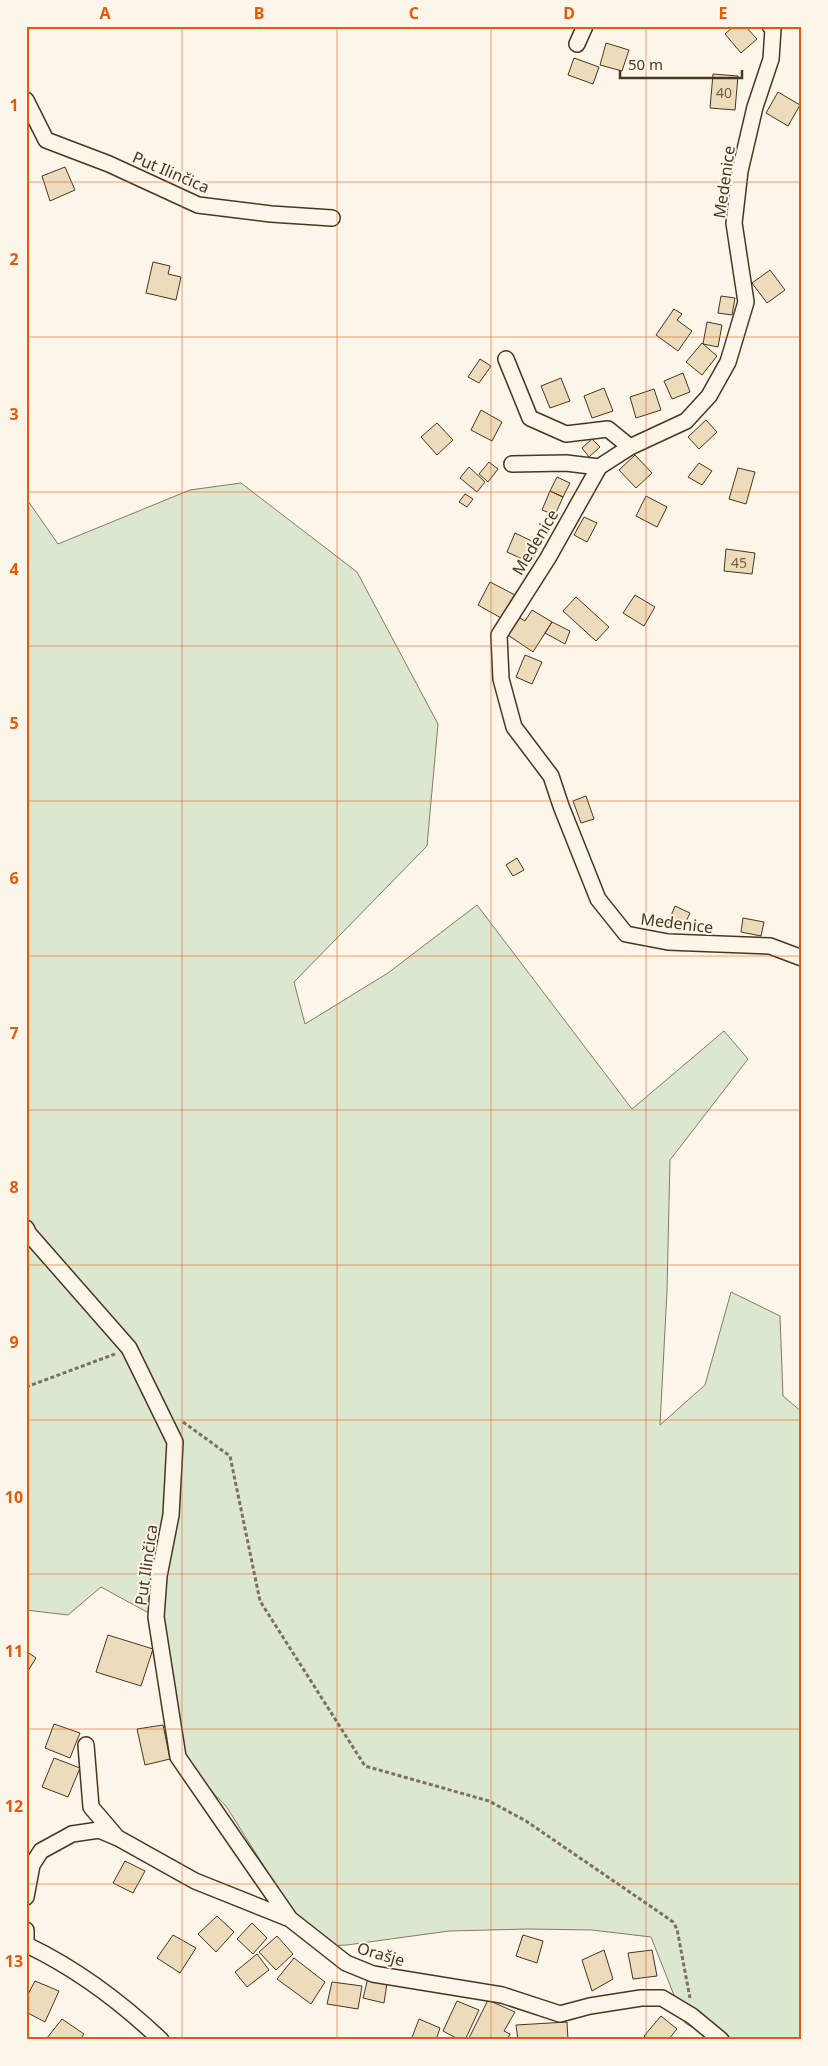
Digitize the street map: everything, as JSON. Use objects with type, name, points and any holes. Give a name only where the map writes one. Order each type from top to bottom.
[{"type":"street","points":[[577,44],[585,26]]},
{"type":"street","name":"Medenice","points":[[772,27],[771,59],[755,107],[740,171],[734,223],[746,302],[728,362],[709,396],[686,421],[630,447],[600,467],[548,558],[499,635],[501,679],[514,727],[552,776],[561,806],[598,900],[626,934],[668,942],[770,946],[802,958]]},
{"type":"street","name":"Put Ilinčica","points":[[26,100],[46,140],[109,164],[198,205],[271,214],[332,218]]},
{"type":"street","points":[[506,359],[530,418],[566,434],[608,429],[630,447]]},
{"type":"street","points":[[512,464],[566,463],[600,467]]},
{"type":"street","name":"Put Ilinčica","points":[[26,1228],[29,1234],[129,1348],[175,1442],[171,1514],[159,1576],[156,1617],[178,1757],[290,1919]]},
{"type":"street","points":[[86,1745],[91,1807],[118,1838]]},
{"type":"street","name":"Orašje","points":[[26,1897],[32,1865],[41,1851],[72,1834],[99,1830],[118,1838],[194,1881],[290,1919],[346,1963],[373,1974],[502,1995],[560,2014],[590,2006],[641,1998],[662,1998],[692,2016],[721,2040]]},
{"type":"street","points":[[27,1940],[88,1980],[120,2004],[161,2040]]},
{"type":"path","points":[[26,1387],[129,1348]]},
{"type":"path","points":[[178,1419],[230,1456],[260,1601],[365,1766],[489,1801],[526,1821],[673,1922],[677,1929],[692,2016]]},
{"type":"green space","points":[[241,483],[357,572],[438,724],[427,846],[294,982],[305,1024],[388,973],[477,905],[632,1109],[724,1031],[748,1059],[670,1160],[667,1291],[660,1425],[705,1385],[731,1292],[780,1316],[783,1396],[802,1412],[802,2040],[715,2040],[685,2023],[651,1937],[592,1930],[449,1931],[347,1945],[323,1946],[294,1914],[226,1806],[178,1757],[156,1617],[101,1587],[68,1615],[26,1610],[26,498],[58,544],[190,490]]},
{"type":"building","points":[[734,26],[745,26],[757,39],[741,53],[725,34]]},
{"type":"building","points":[[606,43],[629,50],[622,71],[600,65]]},
{"type":"building","points":[[574,58],[599,67],[593,84],[568,75]]},
{"type":"building","points":[[713,74],[738,76],[735,110],[710,108]]},
{"type":"building","points":[[778,92],[800,105],[788,126],[766,113]]},
{"type":"building","points":[[65,167],[75,190],[50,201],[42,176]]},
{"type":"building","points":[[153,262],[170,266],[168,274],[181,277],[176,300],[146,293]]},
{"type":"building","points":[[770,270],[785,290],[767,303],[752,283]]},
{"type":"building","points":[[721,296],[735,298],[732,315],[718,313]]},
{"type":"building","points":[[674,309],[682,314],[677,320],[692,331],[678,351],[656,335]]},
{"type":"building","points":[[707,322],[722,325],[718,347],[703,344]]},
{"type":"building","points":[[702,343],[717,356],[702,375],[686,362]]},
{"type":"building","points":[[480,359],[491,366],[479,383],[468,377]]},
{"type":"building","points":[[683,373],[690,392],[672,399],[664,381]]},
{"type":"building","points":[[561,378],[570,401],[550,408],[541,386]]},
{"type":"building","points":[[604,388],[613,411],[592,418],[584,396]]},
{"type":"building","points":[[654,389],[661,410],[636,418],[630,397]]},
{"type":"building","points":[[481,410],[502,422],[492,441],[471,430]]},
{"type":"building","points":[[706,420],[717,432],[699,449],[688,437]]},
{"type":"building","points":[[437,423],[453,440],[437,455],[421,437]]},
{"type":"building","points":[[592,439],[600,447],[589,457],[582,448]]},
{"type":"building","points":[[635,455],[652,473],[636,488],[619,470]]},
{"type":"building","points":[[489,462],[498,469],[488,482],[479,474]]},
{"type":"building","points":[[699,463],[712,471],[702,485],[688,477]]},
{"type":"building","points":[[469,467],[485,482],[477,492],[460,478]]},
{"type":"building","points":[[738,468],[755,472],[746,504],[729,499]]},
{"type":"building","points":[[557,477],[570,483],[563,497],[550,491]]},
{"type":"building","points":[[550,491],[563,497],[555,515],[542,510]]},
{"type":"building","points":[[465,494],[473,499],[467,507],[459,502]]},
{"type":"building","points":[[646,496],[667,507],[657,527],[636,516]]},
{"type":"building","points":[[584,517],[597,523],[587,542],[574,535]]},
{"type":"building","points":[[515,533],[540,545],[531,563],[507,552]]},
{"type":"building","points":[[726,549],[755,553],[752,574],[724,571]]},
{"type":"building","points":[[490,582],[515,595],[501,618],[478,605]]},
{"type":"building","points":[[635,595],[655,607],[644,626],[623,613]]},
{"type":"building","points":[[576,597],[609,627],[596,641],[563,611]]},
{"type":"building","points":[[532,610],[552,622],[533,652],[508,635],[520,618],[525,621]]},
{"type":"building","points":[[552,622],[570,631],[565,644],[545,633]]},
{"type":"building","points":[[525,655],[542,662],[532,684],[516,677]]},
{"type":"building","points":[[586,796],[594,819],[581,823],[573,801]]},
{"type":"building","points":[[517,858],[524,870],[513,876],[506,865]]},
{"type":"building","points":[[675,906],[690,913],[682,930],[668,923]]},
{"type":"building","points":[[743,918],[764,922],[761,936],[741,932]]},
{"type":"building","points":[[108,1635],[153,1649],[141,1686],[96,1672]]},
{"type":"building","points":[[26,1651],[36,1658],[26,1674]]},
{"type":"building","points":[[54,1724],[80,1733],[70,1758],[45,1748]]},
{"type":"building","points":[[163,1725],[170,1759],[145,1765],[137,1729]]},
{"type":"building","points":[[54,1758],[80,1768],[68,1797],[42,1787]]},
{"type":"building","points":[[125,1861],[145,1871],[133,1893],[113,1883]]},
{"type":"building","points":[[217,1916],[234,1932],[216,1952],[198,1934]]},
{"type":"building","points":[[252,1923],[267,1938],[253,1954],[237,1939]]},
{"type":"building","points":[[173,1935],[196,1948],[180,1973],[157,1958]]},
{"type":"building","points":[[523,1935],[543,1941],[537,1963],[516,1956]]},
{"type":"building","points":[[277,1936],[293,1954],[276,1970],[259,1952]]},
{"type":"building","points":[[604,1950],[613,1979],[592,1991],[582,1960]]},
{"type":"building","points":[[652,1950],[657,1976],[633,1979],[628,1953]]},
{"type":"building","points":[[257,1954],[269,1970],[247,1987],[235,1972]]},
{"type":"building","points":[[294,1958],[325,1982],[311,2004],[277,1979]]},
{"type":"building","points":[[368,1978],[387,1983],[384,2003],[363,1998]]},
{"type":"building","points":[[35,1981],[59,1991],[45,2022],[26,2012],[26,1998]]},
{"type":"building","points":[[332,1982],[362,1986],[358,2009],[327,2004]]},
{"type":"building","points":[[488,2000],[515,2012],[504,2031],[510,2034],[507,2040],[468,2040]]},
{"type":"building","points":[[457,2001],[479,2010],[465,2040],[460,2040],[443,2031]]},
{"type":"building","points":[[661,2016],[677,2029],[668,2040],[648,2040],[644,2036]]},
{"type":"building","points":[[62,2019],[84,2034],[80,2040],[47,2038]]},
{"type":"building","points":[[419,2019],[440,2028],[436,2040],[411,2040]]},
{"type":"building","points":[[567,2022],[568,2040],[518,2040],[516,2025]]}]
